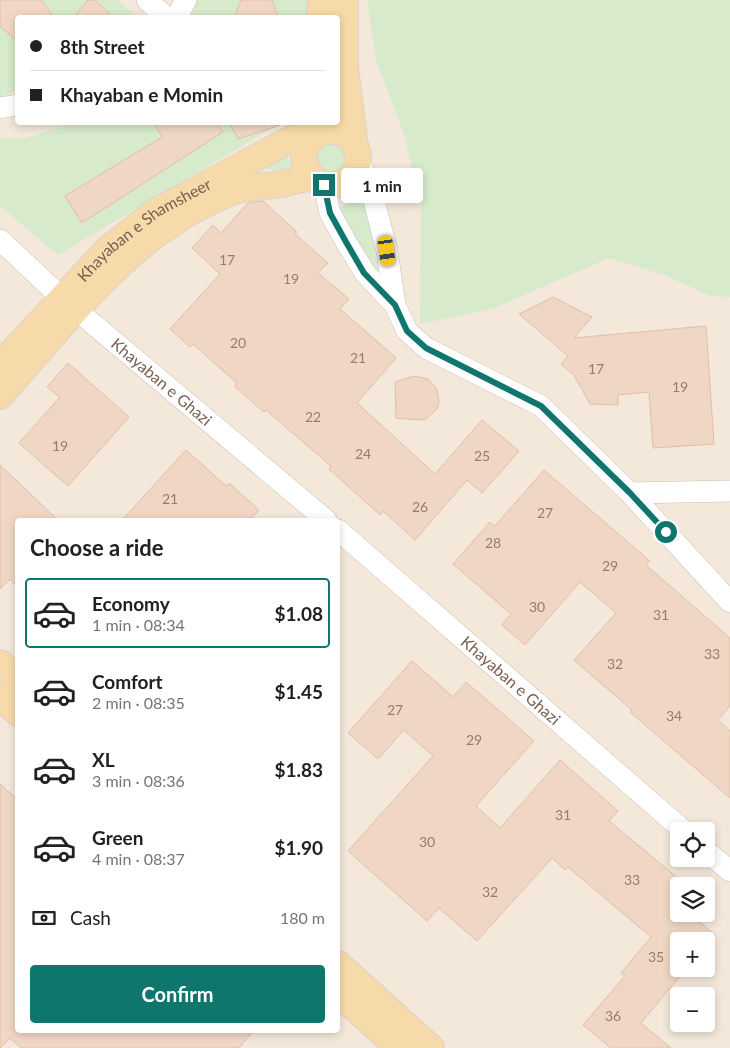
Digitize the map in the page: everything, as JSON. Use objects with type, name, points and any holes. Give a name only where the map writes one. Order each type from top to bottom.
[{"type":"main road","points":[[320,0],[320,15]]},
{"type":"main road","points":[[345,0],[345,68],[356,153],[356,168],[345,181],[336,185],[317,181],[305,167],[304,155],[307,144],[316,129],[342,134],[356,153]]},
{"type":"main road","name":"Khayaban e Shamsheer","points":[[0,396],[106,250],[154,212],[293,138],[316,129]]},
{"type":"main road","name":"Khayaban e Shamsheer","points":[[0,365],[69,303],[190,210],[234,191],[317,181]]},
{"type":"main road","points":[[0,663],[15,676]]},
{"type":"main road","points":[[0,697],[15,710]]},
{"type":"main road","points":[[340,966],[431,1048]]},
{"type":"main road","points":[[340,995],[398,1048]]},
{"type":"street","points":[[147,0],[164,15]]},
{"type":"street","points":[[178,15],[186,0]]},
{"type":"street","points":[[0,108],[15,105]]},
{"type":"street","points":[[356,153],[371,189],[387,251],[395,305],[407,331],[426,348],[541,406],[630,493],[730,602]]},
{"type":"street","points":[[317,181],[330,213],[364,273],[395,305]]},
{"type":"street","name":"Khayaban e Ghazi","points":[[0,240],[69,303],[324,518]]},
{"type":"street","points":[[630,493],[730,491]]},
{"type":"street","name":"Khayaban e Ghazi","points":[[340,532],[674,822]]},
{"type":"street","points":[[715,859],[730,872]]},
{"type":"shaded area","points":[[0,0],[730,0],[730,1048],[0,1048]]},
{"type":"green space","points":[[0,0],[118,0],[135,15],[15,15],[15,91],[0,98]]},
{"type":"green space","points":[[196,0],[308,0],[308,15],[188,15]]},
{"type":"green space","points":[[367,0],[730,0],[730,297],[711,296],[664,275],[609,258],[492,309],[420,324],[421,203],[404,134],[376,60]]},
{"type":"green space","points":[[272,125],[274,127],[58,255],[0,206],[0,138],[22,139],[65,126]]},
{"type":"green space","points":[[332,144],[344,149],[349,161],[344,173],[332,178],[320,173],[315,161],[320,149]]},
{"type":"green space","points":[[288,157],[292,173],[262,168]]},
{"type":"green space","points":[[365,197],[379,276],[333,209]]},
{"type":"building","points":[[0,0],[41,0],[53,15],[15,15],[15,39],[0,26]]},
{"type":"building","points":[[88,0],[95,0],[111,15],[76,15]]},
{"type":"building","points":[[241,0],[272,0],[278,15],[235,15]]},
{"type":"building","points":[[155,125],[218,125],[223,132],[82,223],[65,196],[162,137]]},
{"type":"building","points":[[231,125],[280,125],[238,139]]},
{"type":"building","points":[[413,171],[419,195],[405,201],[397,174]]},
{"type":"building","points":[[263,201],[297,232],[295,234],[328,263],[318,273],[349,299],[340,309],[396,358],[357,403],[435,474],[482,420],[519,451],[482,493],[467,480],[415,540],[383,511],[380,515],[329,469],[331,466],[266,410],[264,412],[234,386],[237,383],[193,344],[190,347],[170,329],[220,274],[192,248],[213,225],[221,233],[248,203]]},
{"type":"building","points":[[553,297],[592,317],[574,338],[706,326],[714,444],[653,448],[649,392],[618,395],[618,405],[590,404],[574,375],[561,364],[568,356],[519,314]]},
{"type":"building","points":[[68,363],[129,417],[68,486],[19,443],[60,397],[47,387]]},
{"type":"building","points":[[414,376],[428,379],[437,389],[439,403],[437,409],[426,419],[396,418],[395,382]]},
{"type":"building","points":[[186,450],[226,486],[229,483],[259,510],[252,518],[124,518]]},
{"type":"building","points":[[0,465],[56,518],[15,518],[15,584],[10,579],[0,589]]},
{"type":"building","points":[[544,470],[650,561],[646,565],[730,638],[730,706],[718,720],[730,731],[730,798],[630,712],[632,710],[574,660],[616,613],[580,582],[525,645],[502,625],[511,614],[453,564],[490,522],[495,526]]},
{"type":"building","points":[[412,661],[453,697],[466,682],[534,741],[476,806],[500,828],[560,760],[618,811],[609,821],[677,877],[670,877],[670,922],[700,922],[711,932],[670,932],[670,977],[679,977],[641,1023],[671,1048],[611,1048],[583,1025],[625,976],[621,973],[651,937],[568,867],[565,870],[552,858],[477,941],[439,908],[427,921],[348,851],[433,756],[404,730],[378,759],[348,733]]},
{"type":"building","points":[[0,784],[15,797],[15,1033],[252,1033],[239,1048],[21,1048],[10,1038],[0,1048]]},
{"type":"route","points":[[324,185],[330,213],[346,242],[364,273],[395,305],[407,331],[426,348],[541,406],[630,493],[666,532]]}]
